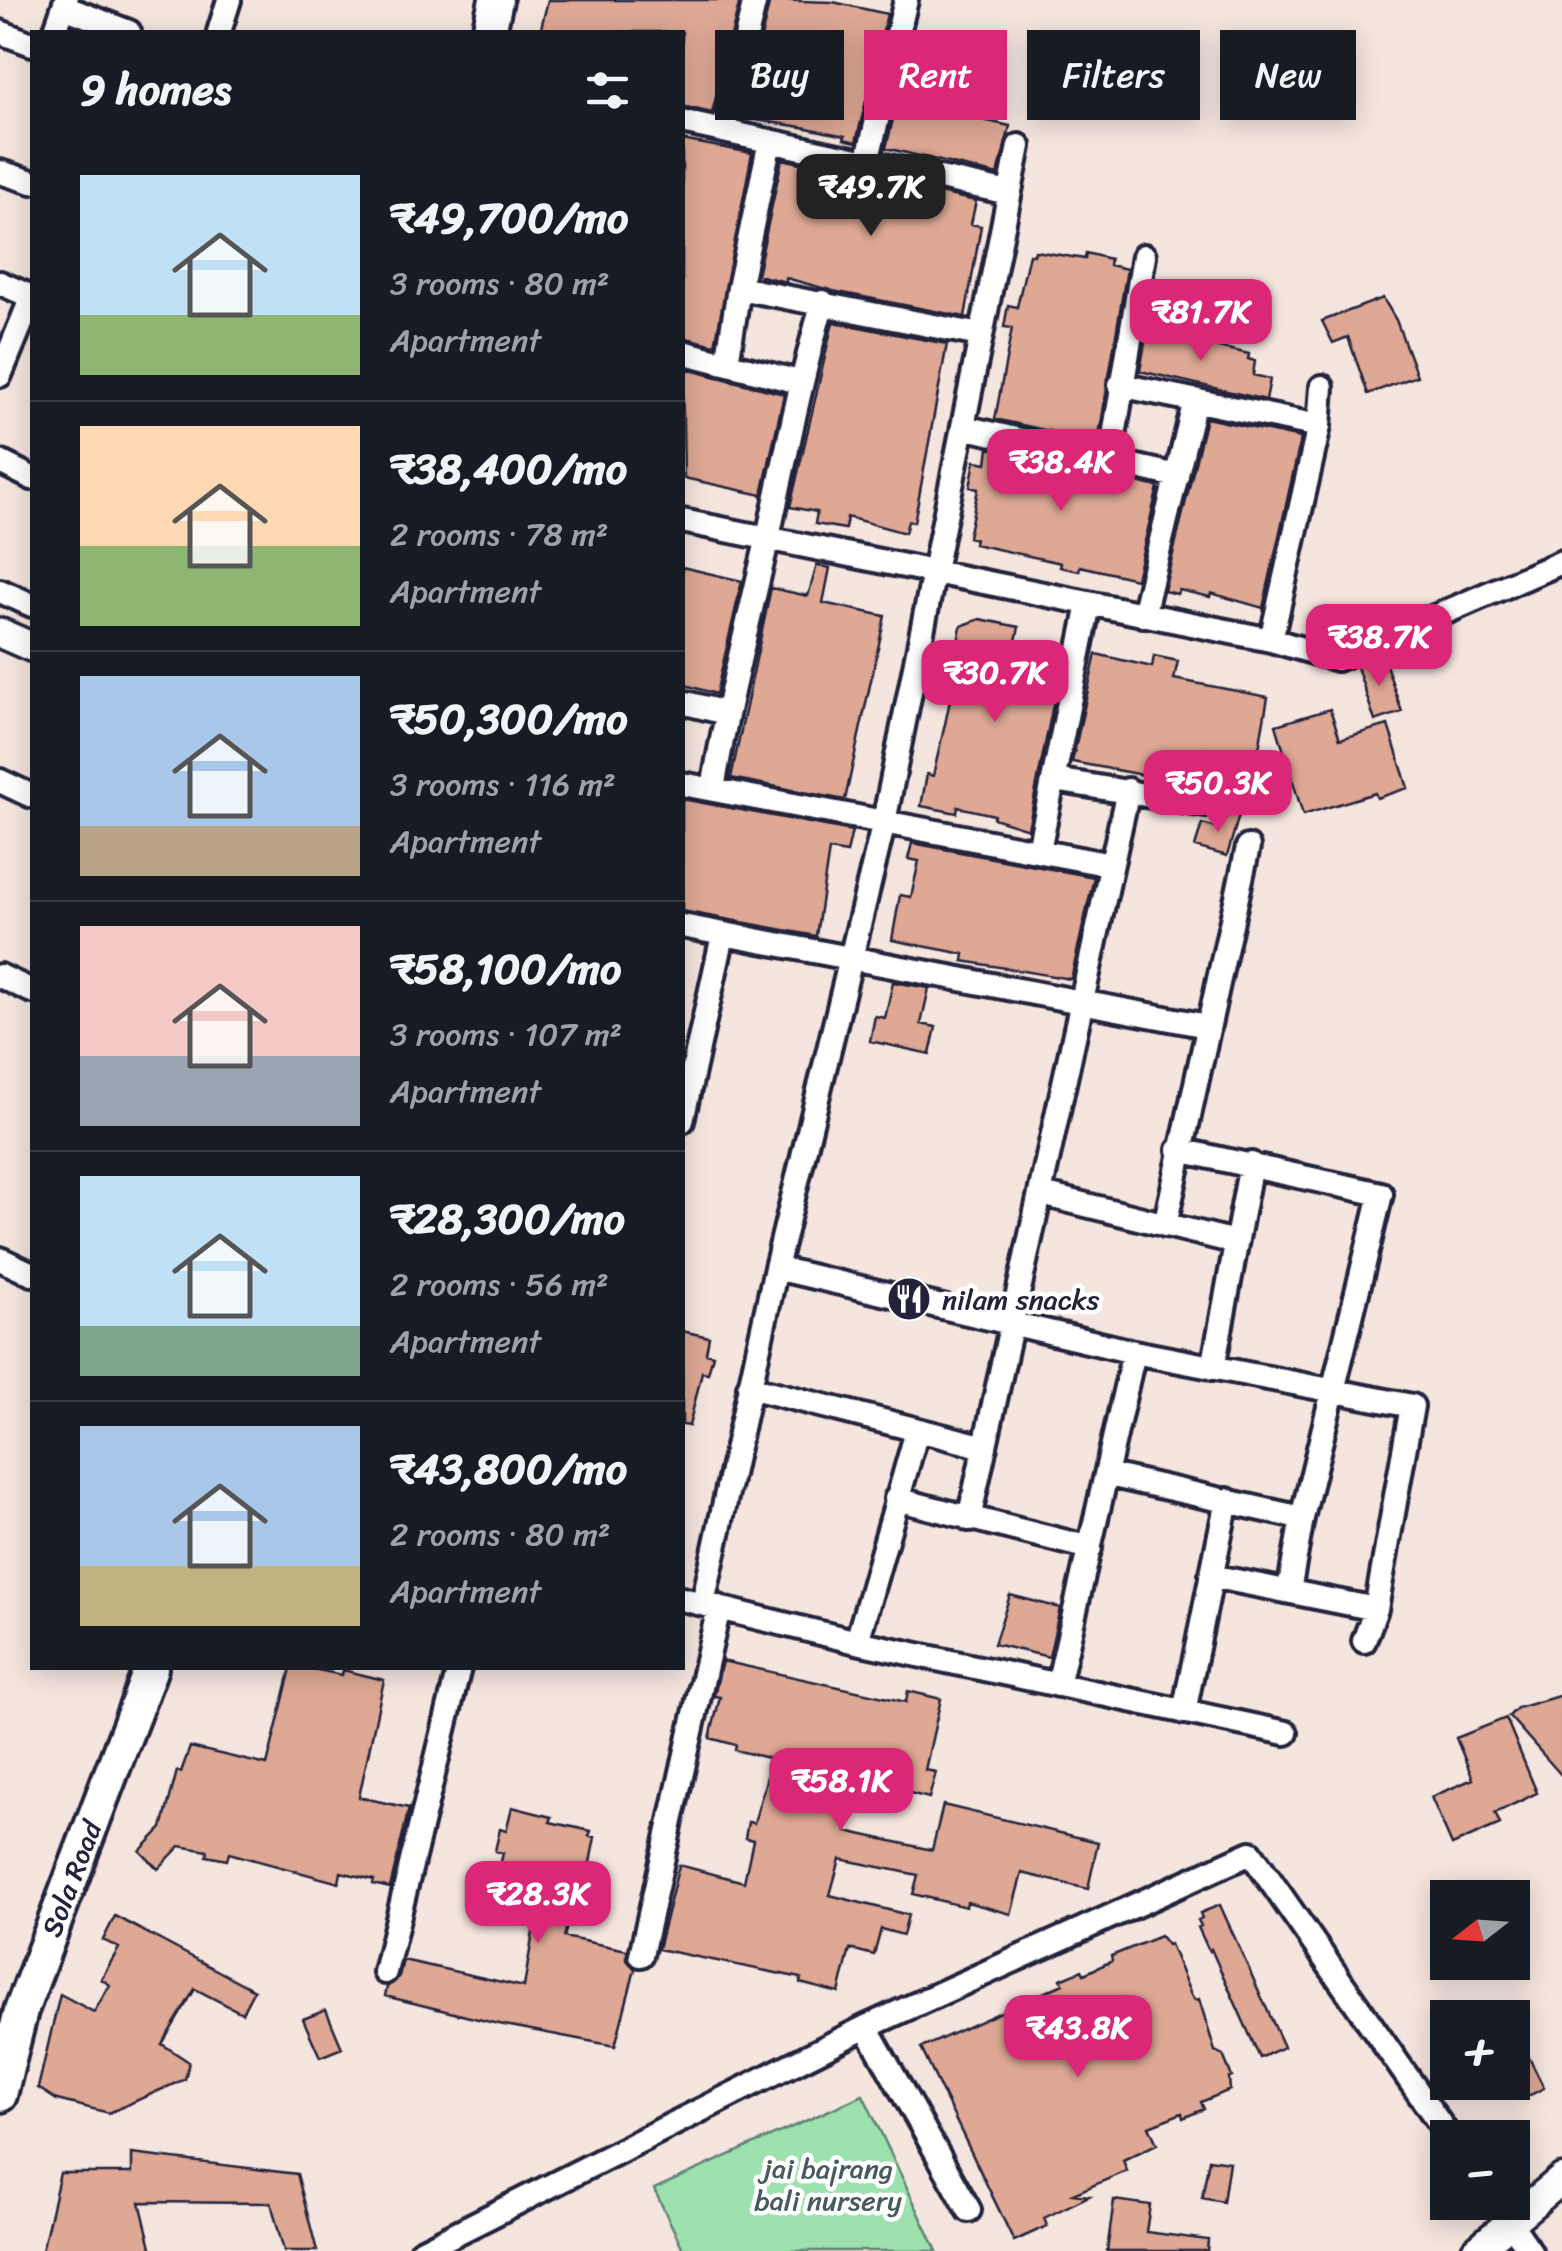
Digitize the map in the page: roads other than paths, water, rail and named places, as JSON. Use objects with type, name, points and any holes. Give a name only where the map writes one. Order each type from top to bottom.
[{"type":"main road","points":[[468,30],[474,0]]},
{"type":"main road","points":[[489,30],[496,0]]},
{"type":"main road","name":"Sola Road","points":[[0,2016],[7,1986],[130,1670]]},
{"type":"main road","name":"Sola Road","points":[[0,2095],[21,2011],[150,1670]]},
{"type":"street","points":[[220,30],[229,0]]},
{"type":"street","points":[[724,129],[755,0]]},
{"type":"street","points":[[867,162],[906,0]]},
{"type":"street","points":[[56,30],[65,3],[100,27]]},
{"type":"street","points":[[0,32],[30,43]]},
{"type":"street","points":[[685,122],[1009,193]]},
{"type":"street","points":[[727,363],[770,141]]},
{"type":"street","points":[[641,1955],[701,1603],[848,958],[884,822],[1019,146]]},
{"type":"street","points":[[0,172],[30,181]]},
{"type":"street","points":[[1110,460],[1144,256]]},
{"type":"street","points":[[0,283],[30,296]]},
{"type":"street","points":[[739,288],[980,335]]},
{"type":"street","points":[[0,375],[30,302]]},
{"type":"street","points":[[713,789],[799,382],[823,302]]},
{"type":"street","points":[[685,353],[799,382]]},
{"type":"street","points":[[1120,385],[1319,426]]},
{"type":"street","points":[[1270,640],[1319,426],[1322,386]]},
{"type":"street","points":[[1143,615],[1195,400]]},
{"type":"street","points":[[962,426],[1176,476]]},
{"type":"street","points":[[0,462],[30,477]]},
{"type":"street","points":[[685,522],[1270,640],[1337,659],[1562,562]]},
{"type":"street","points":[[0,590],[30,604]]},
{"type":"street","points":[[1039,850],[1089,604]]},
{"type":"street","points":[[0,633],[30,646]]},
{"type":"street","points":[[685,703],[726,713]]},
{"type":"street","points":[[1055,780],[1206,805]]},
{"type":"street","points":[[0,781],[30,795]]},
{"type":"street","points":[[685,784],[1110,865]]},
{"type":"street","points":[[969,1519],[1128,790]]},
{"type":"street","points":[[1165,1225],[1248,847]]},
{"type":"street","points":[[685,927],[1207,1026]]},
{"type":"street","points":[[685,1106],[723,935]]},
{"type":"street","points":[[0,976],[30,989]]},
{"type":"street","points":[[1179,1150],[1381,1194],[1302,1518],[1289,1591]]},
{"type":"street","points":[[1213,1368],[1251,1164]]},
{"type":"street","points":[[1042,1194],[1235,1242]]},
{"type":"street","points":[[0,1259],[30,1273]]},
{"type":"street","points":[[776,1268],[1134,1352],[1412,1406],[1376,1609],[1364,1640]]},
{"type":"street","points":[[1058,1685],[1134,1352]]},
{"type":"street","points":[[749,1386],[985,1447]]},
{"type":"street","points":[[856,1642],[917,1431]]},
{"type":"street","points":[[1109,1475],[1302,1518]]},
{"type":"street","points":[[896,1499],[1090,1548]]},
{"type":"street","points":[[1184,1712],[1227,1500]]},
{"type":"street","points":[[1211,1576],[1376,1609]]},
{"type":"street","points":[[701,1603],[856,1642],[1286,1732]]},
{"type":"street","points":[[386,1972],[460,1670]]},
{"type":"street","points":[[421,2251],[866,2027],[1250,1853],[1437,2120]]},
{"type":"street","points":[[866,2027],[968,2210]]},
{"type":"street","points":[[1530,2197],[1562,2179]]},
{"type":"street","points":[[1476,2251],[1498,2220]]},
{"type":"street","points":[[1508,2220],[1530,2251]]},
{"type":"place","name":"nilam snacks","points":[[909,1299]]},
{"type":"park label","name":"jai bajrang bali nursery","points":[[828,2184]]}]
